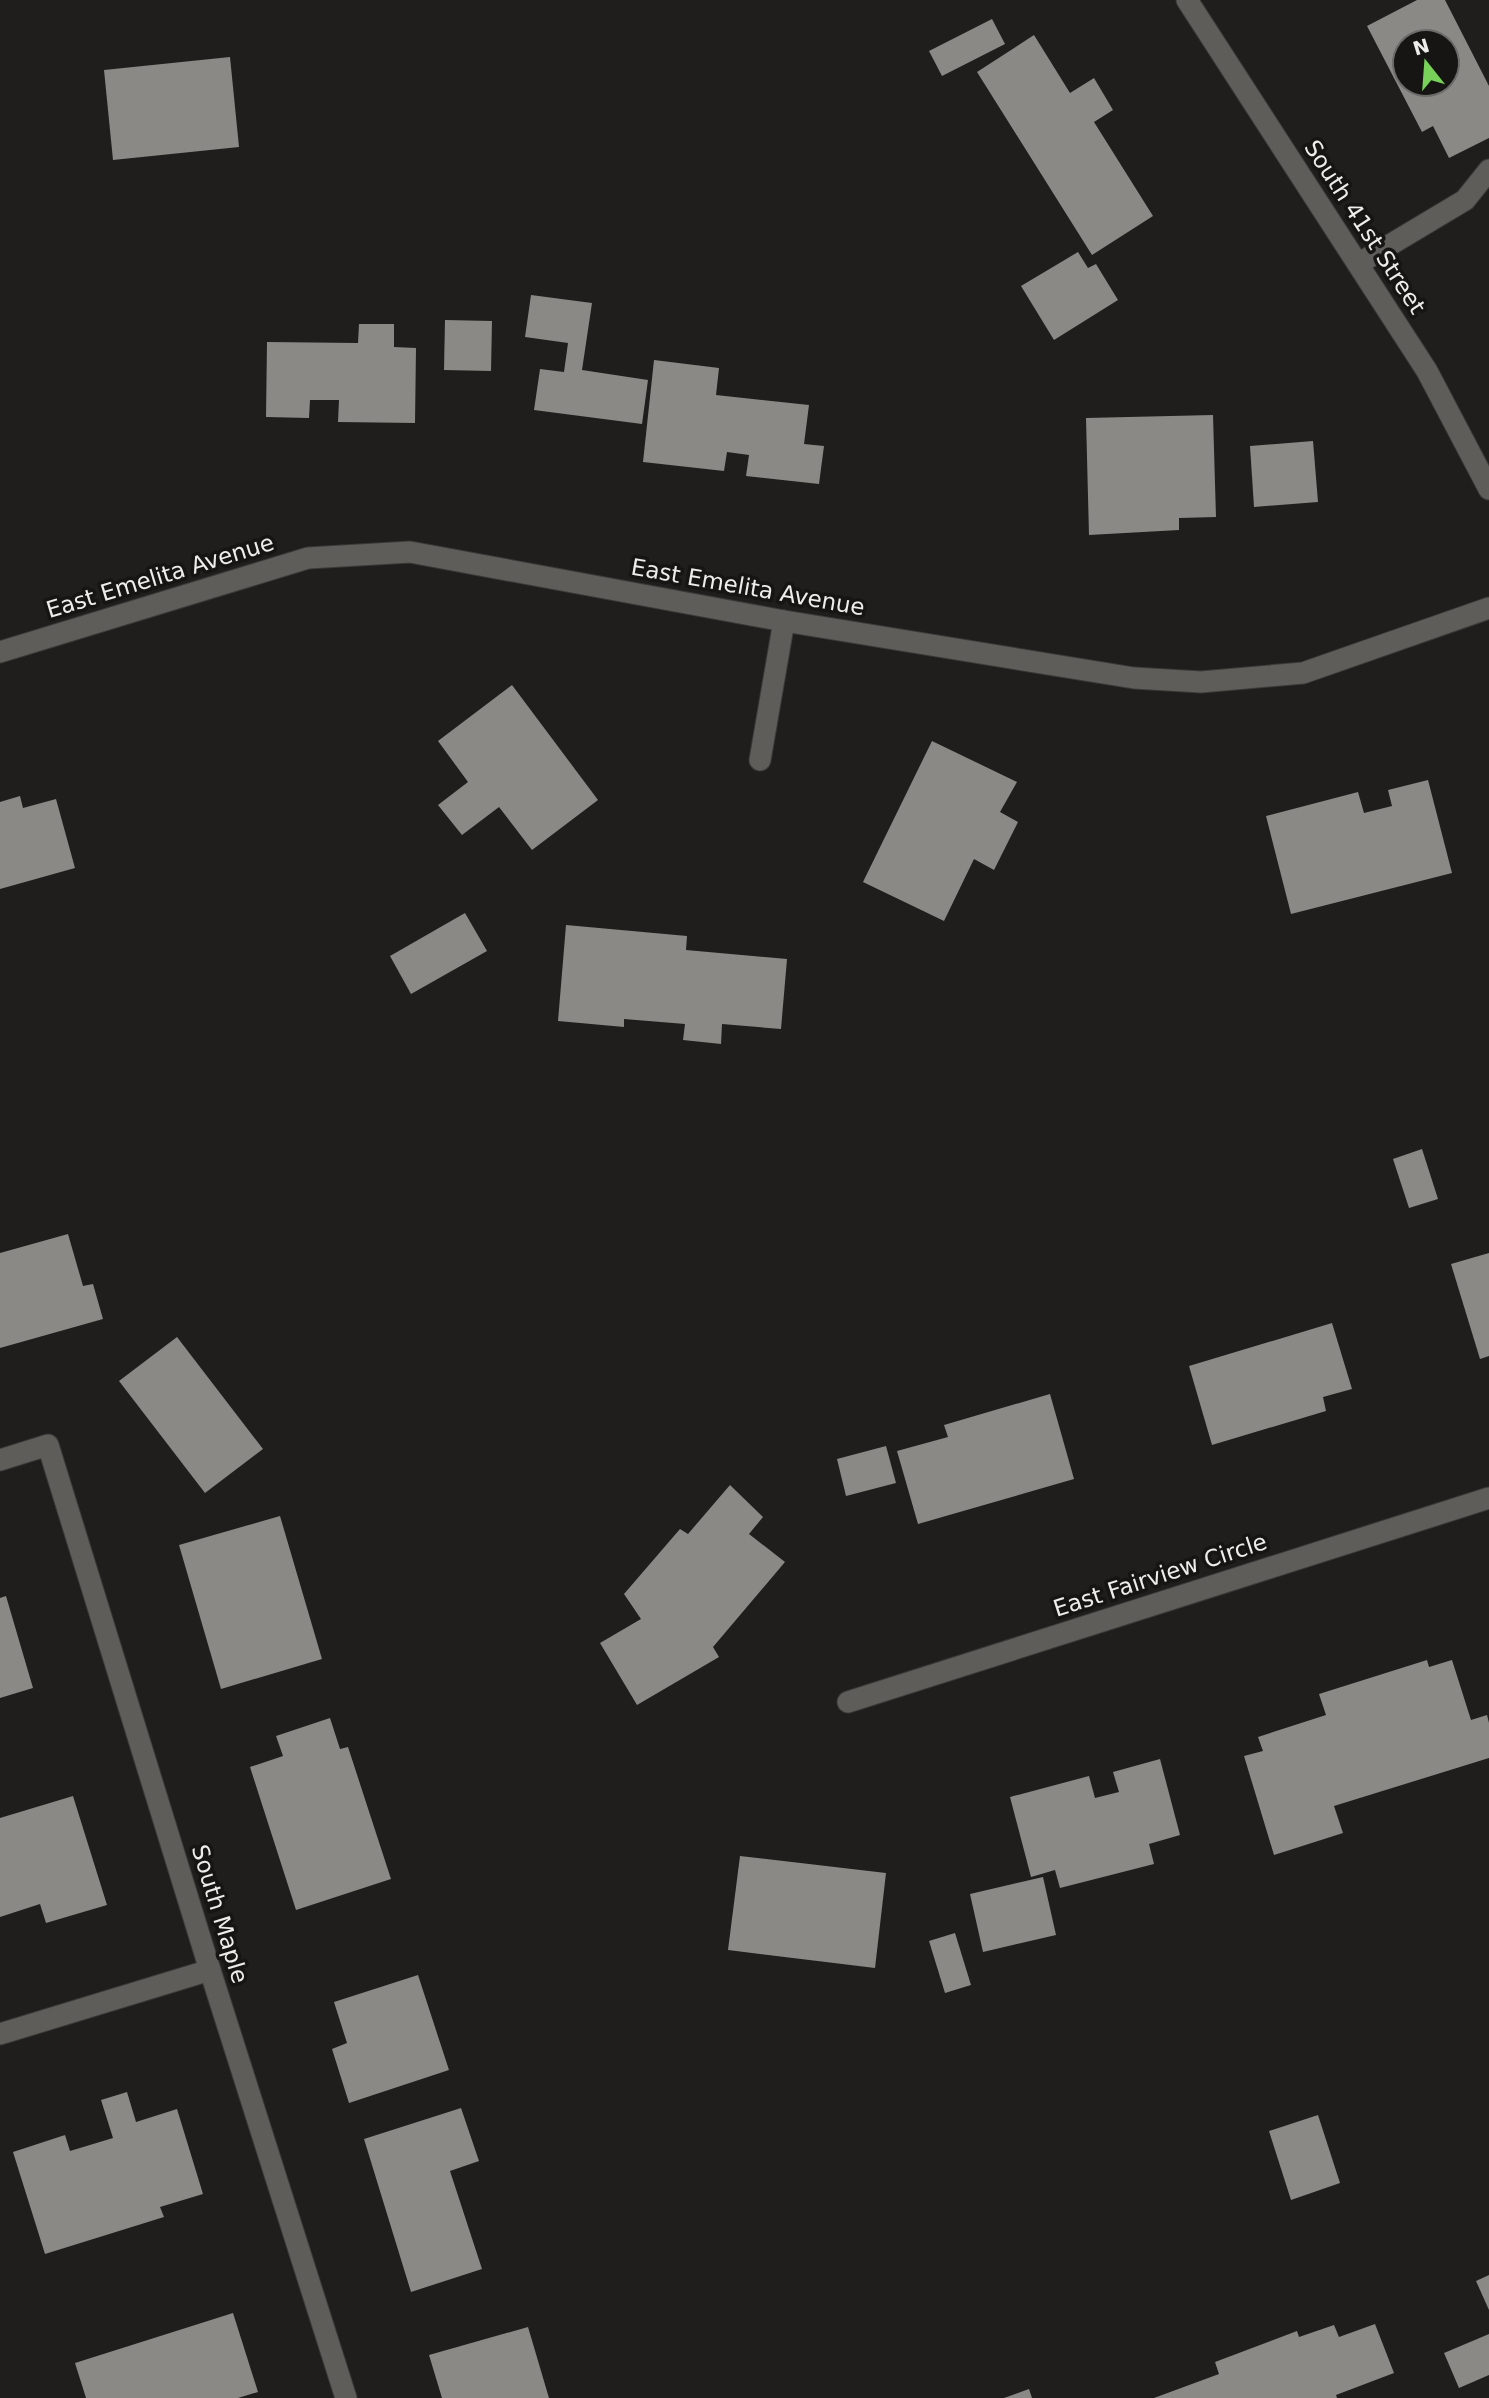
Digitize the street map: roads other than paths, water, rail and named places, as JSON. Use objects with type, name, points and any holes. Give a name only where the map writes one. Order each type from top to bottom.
[{"type":"street","name":"South 41st Street","points":[[1187,0],[1427,371],[1489,489]]},
{"type":"street","points":[[1358,264],[1465,200],[1489,170]]},
{"type":"street","name":"East Emelita Avenue","points":[[0,652],[308,558],[410,552],[784,621],[1133,678],[1201,682],[1303,673],[1489,608]]},
{"type":"street","points":[[760,760],[784,621]]},
{"type":"street","name":"South Maple","points":[[0,1460],[48,1445],[346,2398]]},
{"type":"street","name":"East Fairview Circle","points":[[848,1702],[1489,1499]]},
{"type":"street","points":[[0,2034],[210,1970]]}]
